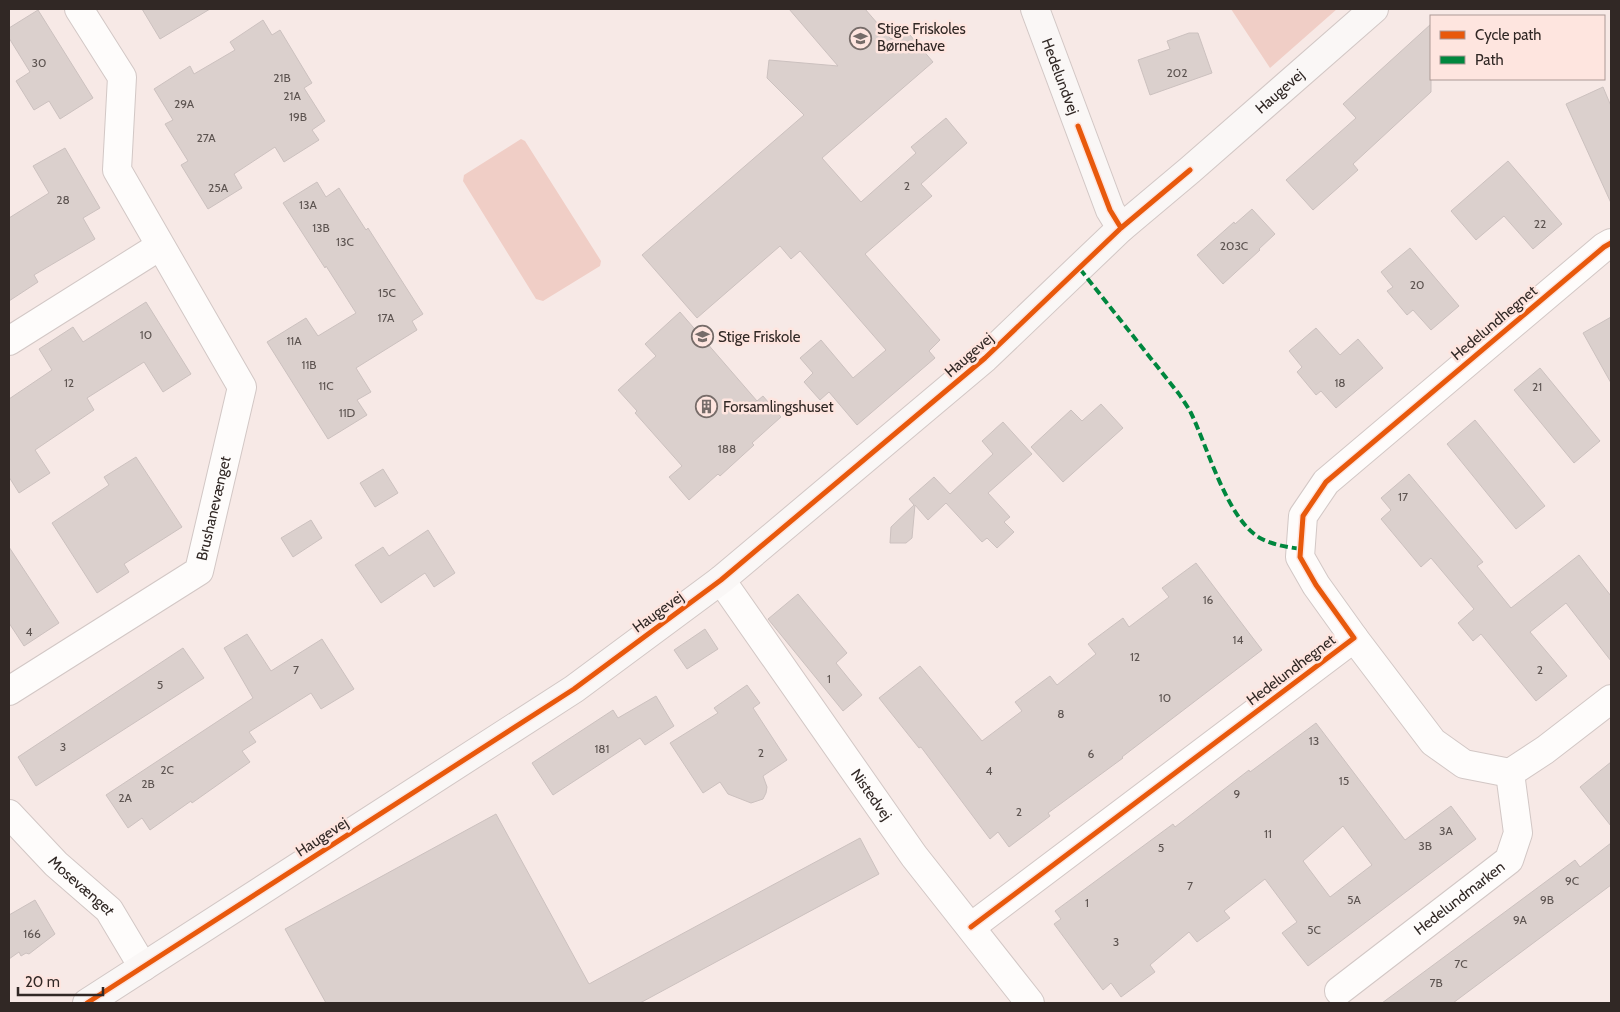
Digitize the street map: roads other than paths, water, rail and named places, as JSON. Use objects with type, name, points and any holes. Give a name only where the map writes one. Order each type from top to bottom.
[{"type":"street","name":"Brushanevænget","points":[[9,691],[198,571],[242,387],[117,170],[122,77],[79,9]]},
{"type":"street","name":"Hedelundvej","points":[[1035,9],[1110,210],[1121,228]]},
{"type":"street","name":"Haugevej","points":[[86,1003],[574,689],[722,580],[985,358],[1121,228],[1198,164],[1374,9]]},
{"type":"street","name":"Hedelundhegnet","points":[[971,927],[1354,638],[1316,585],[1300,557],[1303,516],[1326,482],[1611,243]]},
{"type":"street","points":[[9,341],[160,246]]},
{"type":"street","name":"Nistedvej","points":[[722,580],[914,856],[1030,1003]]},
{"type":"street","points":[[1354,638],[1433,742],[1464,764],[1510,773],[1545,750],[1611,699]]},
{"type":"street","name":"Hedelundmarken","points":[[1339,991],[1509,860],[1518,833],[1510,773]]},
{"type":"street","name":"Mosevænget","points":[[9,814],[56,864],[109,910],[143,967]]},
{"type":"place","name":"Stige Friskoles Børnehave","points":[[861,38]]},
{"type":"place","name":"Stige Friskole","points":[[702,337]]},
{"type":"place","name":"Forsamlingshuset","points":[[707,407]]}]
